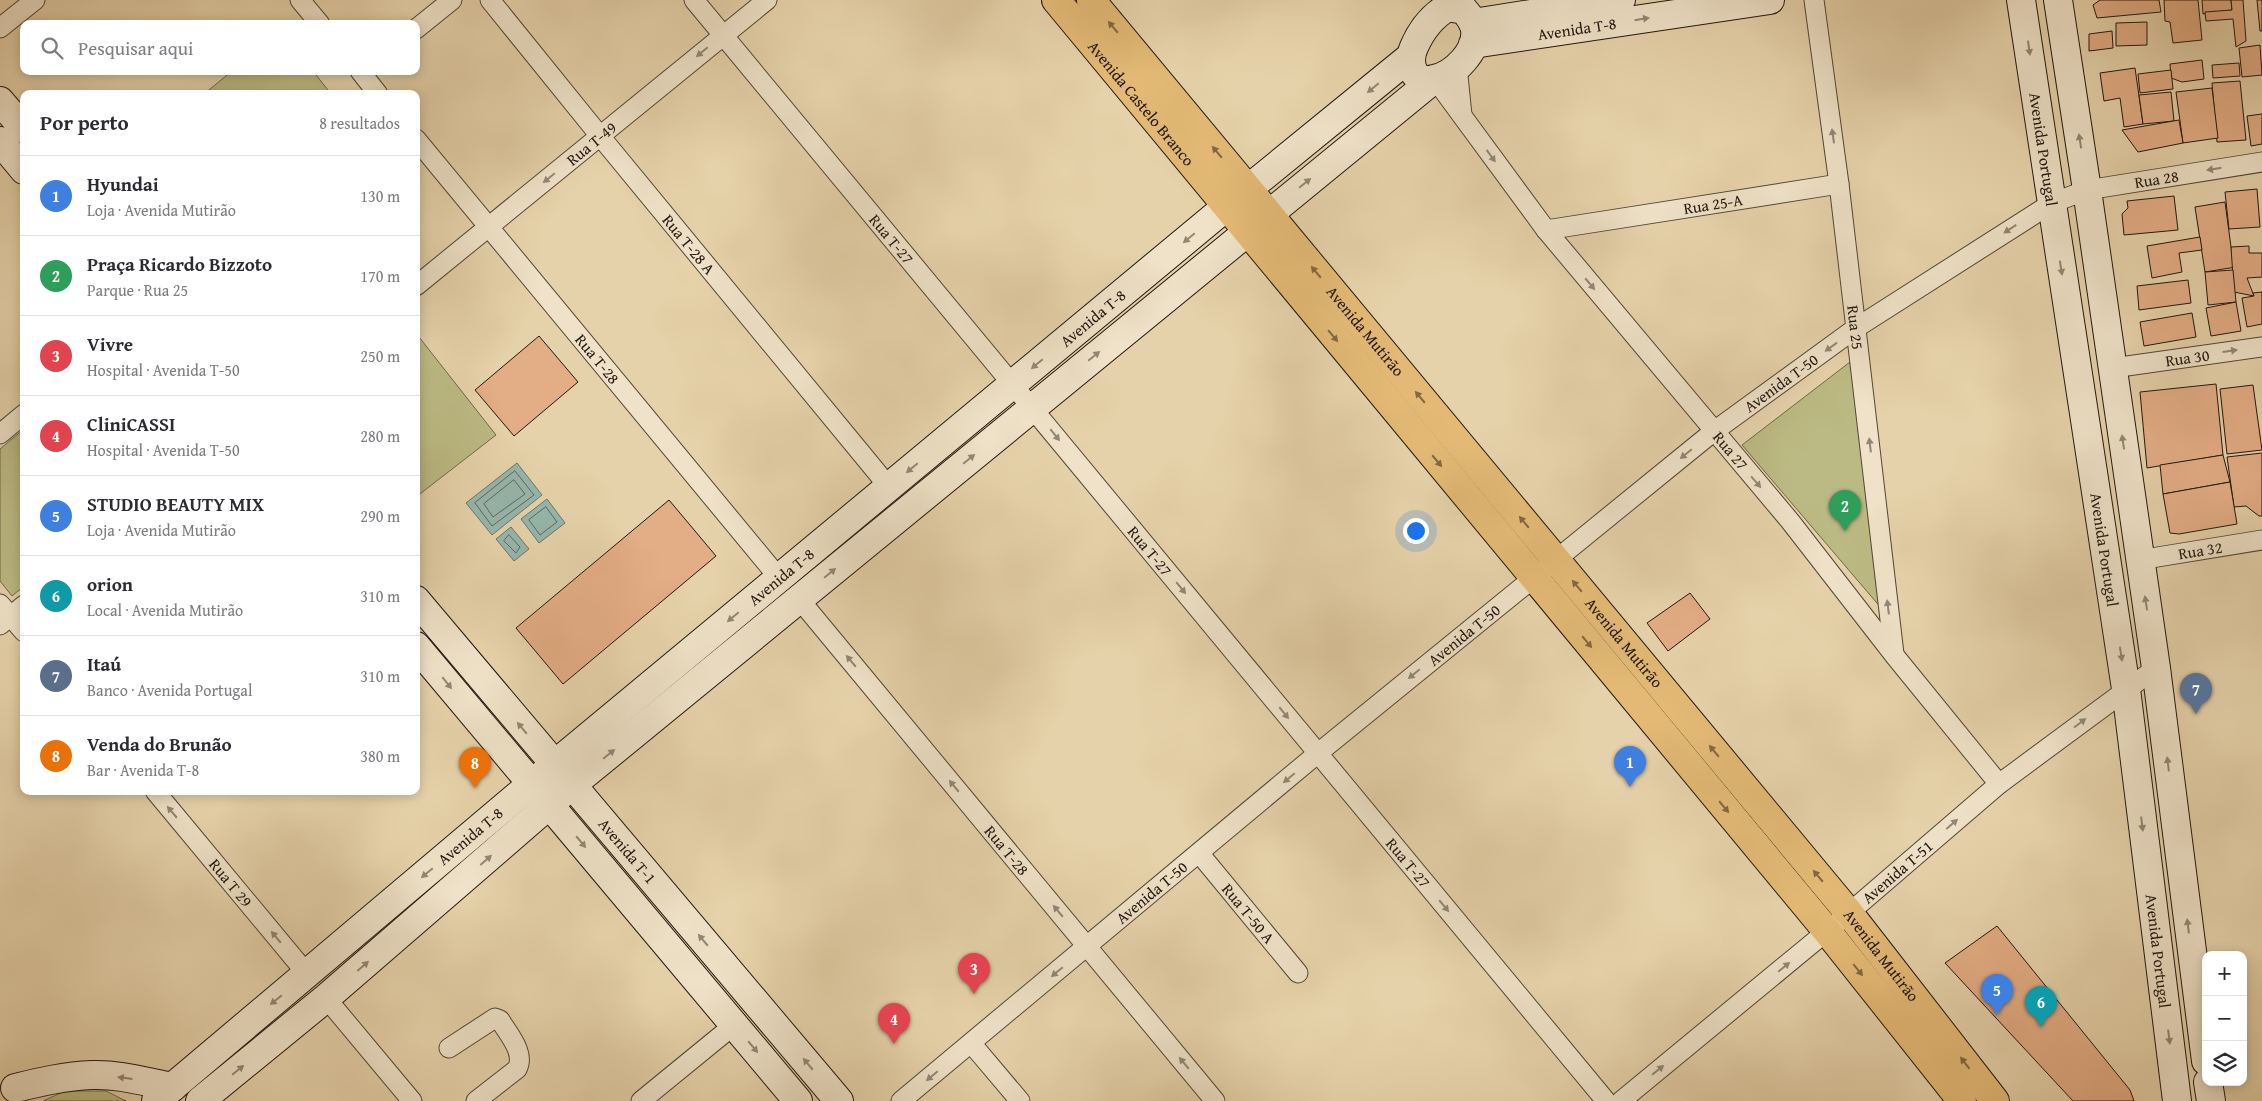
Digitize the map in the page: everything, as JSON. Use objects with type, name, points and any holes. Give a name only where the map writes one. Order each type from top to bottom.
[{"type":"main road","name":"Avenida Castelo Branco","points":[[1056,0],[1226,207]]},
{"type":"main road","name":"Avenida Castelo Branco","points":[[1090,0],[1248,189]]},
{"type":"main road","name":"Avenida Mutirão","points":[[1248,189],[1849,913],[1995,1101]]},
{"type":"main road","name":"Avenida Mutirão","points":[[1226,207],[1827,931],[1962,1101]]},
{"type":"street","points":[[0,28],[35,0]]},
{"type":"street","points":[[300,0],[317,20]]},
{"type":"street","points":[[420,26],[452,0]]},
{"type":"street","name":"Rua T-28 A","points":[[490,0],[889,487]]},
{"type":"street","name":"Rua T-27","points":[[694,0],[1606,1101]]},
{"type":"street","name":"Rua T-49","points":[[420,283],[767,0]]},
{"type":"street","name":"Avenida T-8","points":[[1458,15],[1621,0]]},
{"type":"street","name":"Avenida T-8","points":[[1458,15],[1770,0]]},
{"type":"street","name":"Rua 25","points":[[1814,0],[1839,184],[1894,655]]},
{"type":"street","name":"Avenida Portugal","points":[[2021,0],[2126,689],[2176,1101]]},
{"type":"street","name":"Avenida Portugal","points":[[2059,1],[2156,668],[2203,1041]]},
{"type":"street","points":[[1458,15],[1417,40],[1410,57],[1411,67],[1415,75],[1422,80],[1442,75],[1462,116]]},
{"type":"street","name":"Avenida T-8","points":[[563,775],[799,598],[1246,231],[1442,75],[1458,15]]},
{"type":"street","name":"Avenida T-8","points":[[200,1101],[326,998],[540,795],[779,578],[1410,57]]},
{"type":"street","points":[[363,75],[375,90]]},
{"type":"street","name":"Rua 27","points":[[1442,75],[1462,116],[1546,230],[1713,432],[1790,521],[1894,655],[1999,784]]},
{"type":"street","points":[[0,101],[20,124]]},
{"type":"street","points":[[0,141],[20,165]]},
{"type":"street","name":"Rua T-28","points":[[420,144],[779,578]]},
{"type":"street","name":"Rua 28","points":[[2052,203],[2087,190],[2262,162]]},
{"type":"street","name":"Rua 25-A","points":[[1546,230],[1839,184]]},
{"type":"street","name":"Avenida T-50","points":[[901,1101],[1088,947],[1317,754],[1713,432],[1856,328],[2052,203]]},
{"type":"street","points":[[1564,252],[1587,224]]},
{"type":"street","name":"Rua 30","points":[[2113,368],[2262,346]]},
{"type":"street","points":[[0,434],[20,417]]},
{"type":"street","name":"Rua 32","points":[[2139,560],[2262,540]]},
{"type":"street","name":"Rua T-28","points":[[799,598],[1215,1101]]},
{"type":"street","name":"Avenida T-1","points":[[420,605],[839,1101]]},
{"type":"street","points":[[9,613],[20,627]]},
{"type":"street","name":"Avenida T-1","points":[[420,651],[798,1101]]},
{"type":"street","name":"Avenida T-51","points":[[1621,1101],[1849,913],[1999,784],[2156,668]]},
{"type":"street","name":"Rua T 29","points":[[158,795],[307,974]]},
{"type":"street","name":"Avenida T-8","points":[[164,1094],[307,974],[540,795]]},
{"type":"street","name":"Rua T-50 A","points":[[1200,853],[1298,973]]},
{"type":"street","points":[[326,998],[412,1101]]},
{"type":"street","points":[[449,1048],[495,1018],[500,1020],[518,1052],[520,1063],[517,1069],[476,1101]]},
{"type":"street","points":[[641,1101],[734,1025]]},
{"type":"street","points":[[971,1043],[1020,1101]]},
{"type":"street","points":[[13,1086],[93,1075],[125,1078],[164,1094]]},
{"type":"street","points":[[2209,1086],[2211,1101]]},
{"type":"shaded area","points":[[227,75],[316,75],[328,90],[209,90]]},
{"type":"shaded area","points":[[420,338],[496,435],[420,494]]},
{"type":"shaded area","points":[[1850,362],[1888,616],[1742,445]]},
{"type":"shaded area","points":[[20,432],[20,589],[12,596],[0,581],[0,449]]},
{"type":"shaded area","points":[[65,1091],[106,1091],[126,1101],[43,1101]]},
{"type":"water","points":[[517,463],[542,495],[492,535],[466,503]]},
{"type":"water","points":[[547,499],[565,523],[539,543],[521,519]]},
{"type":"water","points":[[511,527],[529,549],[514,561],[496,539]]},
{"type":"building","points":[[2100,0],[2159,0],[2161,12],[2097,18],[2093,5]]},
{"type":"building","points":[[2164,0],[2198,0],[2202,40],[2173,43],[2170,22],[2165,21]]},
{"type":"building","points":[[2202,0],[2231,0],[2232,10],[2203,14]]},
{"type":"building","points":[[2231,0],[2243,0],[2246,41],[2236,47],[2233,19],[2206,21],[2205,12],[2232,10]]},
{"type":"building","points":[[2257,0],[2262,0],[2262,31],[2260,31]]},
{"type":"building","points":[[2147,22],[2147,45],[2116,46],[2116,23]]},
{"type":"building","points":[[2112,31],[2113,48],[2089,51],[2089,34]]},
{"type":"building","points":[[2260,45],[2262,75],[2242,77],[2239,48]]},
{"type":"building","points":[[2202,60],[2204,79],[2182,82],[2171,78],[2170,64]]},
{"type":"building","points":[[2239,63],[2240,76],[2213,78],[2212,65]]},
{"type":"building","points":[[2135,68],[2143,124],[2124,127],[2120,98],[2104,101],[2100,73]]},
{"type":"building","points":[[2171,70],[2173,89],[2140,93],[2138,74]]},
{"type":"building","points":[[2240,81],[2246,140],[2217,142],[2212,83]]},
{"type":"building","points":[[2212,88],[2218,138],[2183,143],[2176,92]]},
{"type":"building","points":[[2171,92],[2174,121],[2143,124],[2139,95]]},
{"type":"building","points":[[2262,114],[2262,144],[2251,146],[2247,116]]},
{"type":"building","points":[[2179,120],[2183,143],[2138,152],[2122,130]]},
{"type":"building","points":[[2257,189],[2260,227],[2229,229],[2225,192]]},
{"type":"building","points":[[2174,196],[2178,230],[2124,235],[2122,214],[2128,208],[2127,201]]},
{"type":"building","points":[[2225,202],[2231,247],[2236,267],[2205,272],[2195,207]]},
{"type":"building","points":[[2200,237],[2202,250],[2179,253],[2182,272],[2152,278],[2147,246]]},
{"type":"building","points":[[2249,246],[2249,253],[2262,253],[2262,277],[2247,278],[2254,296],[2234,292],[2231,247]]},
{"type":"building","points":[[2233,270],[2236,302],[2208,305],[2205,272]]},
{"type":"building","points":[[2188,280],[2191,303],[2139,310],[2137,286]]},
{"type":"building","points":[[2262,292],[2262,324],[2247,327],[2242,298],[2254,296],[2253,293]]},
{"type":"building","points":[[2236,302],[2241,331],[2211,336],[2206,308]]},
{"type":"building","points":[[2192,313],[2196,337],[2144,346],[2140,322]]},
{"type":"building","points":[[539,336],[578,382],[514,436],[475,390]]},
{"type":"building","points":[[2216,384],[2223,455],[2147,468],[2140,392]]},
{"type":"building","points":[[2253,385],[2262,450],[2227,454],[2220,389]]},
{"type":"building","points":[[2262,453],[2262,516],[2259,516],[2246,506],[2234,507],[2227,457]]},
{"type":"building","points":[[2223,455],[2230,482],[2163,494],[2160,465]]},
{"type":"building","points":[[2230,482],[2237,524],[2179,534],[2170,533],[2163,494]]},
{"type":"building","points":[[669,500],[716,556],[563,684],[516,628]]},
{"type":"building","points":[[1690,593],[1710,619],[1668,651],[1647,623]]},
{"type":"building","points":[[1997,926],[2130,1090],[2134,1101],[2073,1101],[1945,963]]},
{"type":"place","name":"Praça Ricardo Bizzoto","points":[[1845,531]]},
{"type":"place","name":"Itaú","points":[[2196,714]]},
{"type":"place","name":"Hyundai","points":[[1630,787]]},
{"type":"place","name":"Venda do Brunão","points":[[475,788]]},
{"type":"place","name":"Vivre","points":[[974,994]]},
{"type":"place","name":"STUDIO BEAUTY MIX","points":[[1997,1015]]},
{"type":"place","name":"orion","points":[[2041,1027]]},
{"type":"place","name":"CliniCASSI","points":[[894,1044]]}]
